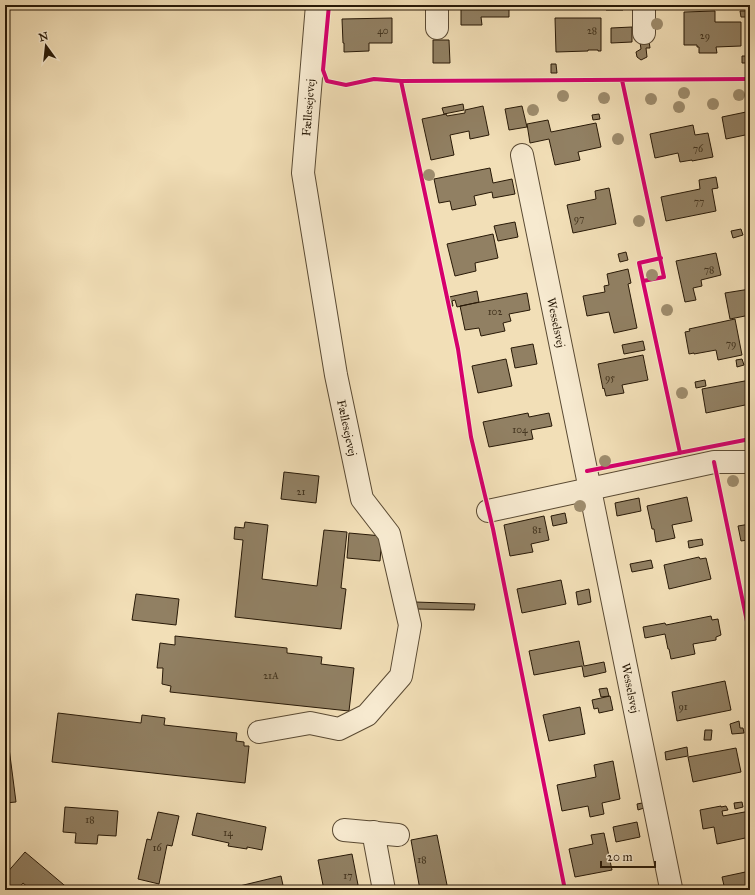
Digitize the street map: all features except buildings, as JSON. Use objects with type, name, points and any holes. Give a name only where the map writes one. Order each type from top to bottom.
[{"type":"street","name":"Fællesejevej","points":[[259,732],[310,723],[338,729],[367,715],[401,676],[410,624],[389,534],[362,499],[336,374],[303,173],[317,5]]},
{"type":"street","points":[[437,5],[437,28]]},
{"type":"street","points":[[644,5],[644,33]]},
{"type":"street","name":"Wesselsvej","points":[[522,155],[671,888]]},
{"type":"street","points":[[488,511],[714,462],[750,462]]},
{"type":"street","points":[[344,830],[398,835]]},
{"type":"street","points":[[374,832],[384,890]]},
{"type":"cycle path","points":[[329,5],[323,70],[327,81],[346,85],[374,79],[401,81],[458,349],[471,437],[493,529],[565,890]]},
{"type":"cycle path","points":[[401,81],[750,79]]},
{"type":"cycle path","points":[[622,80],[664,277],[643,281]]},
{"type":"cycle path","points":[[661,258],[639,263],[680,453]]},
{"type":"cycle path","points":[[587,471],[750,439]]},
{"type":"cycle path","points":[[714,462],[750,636]]}]
